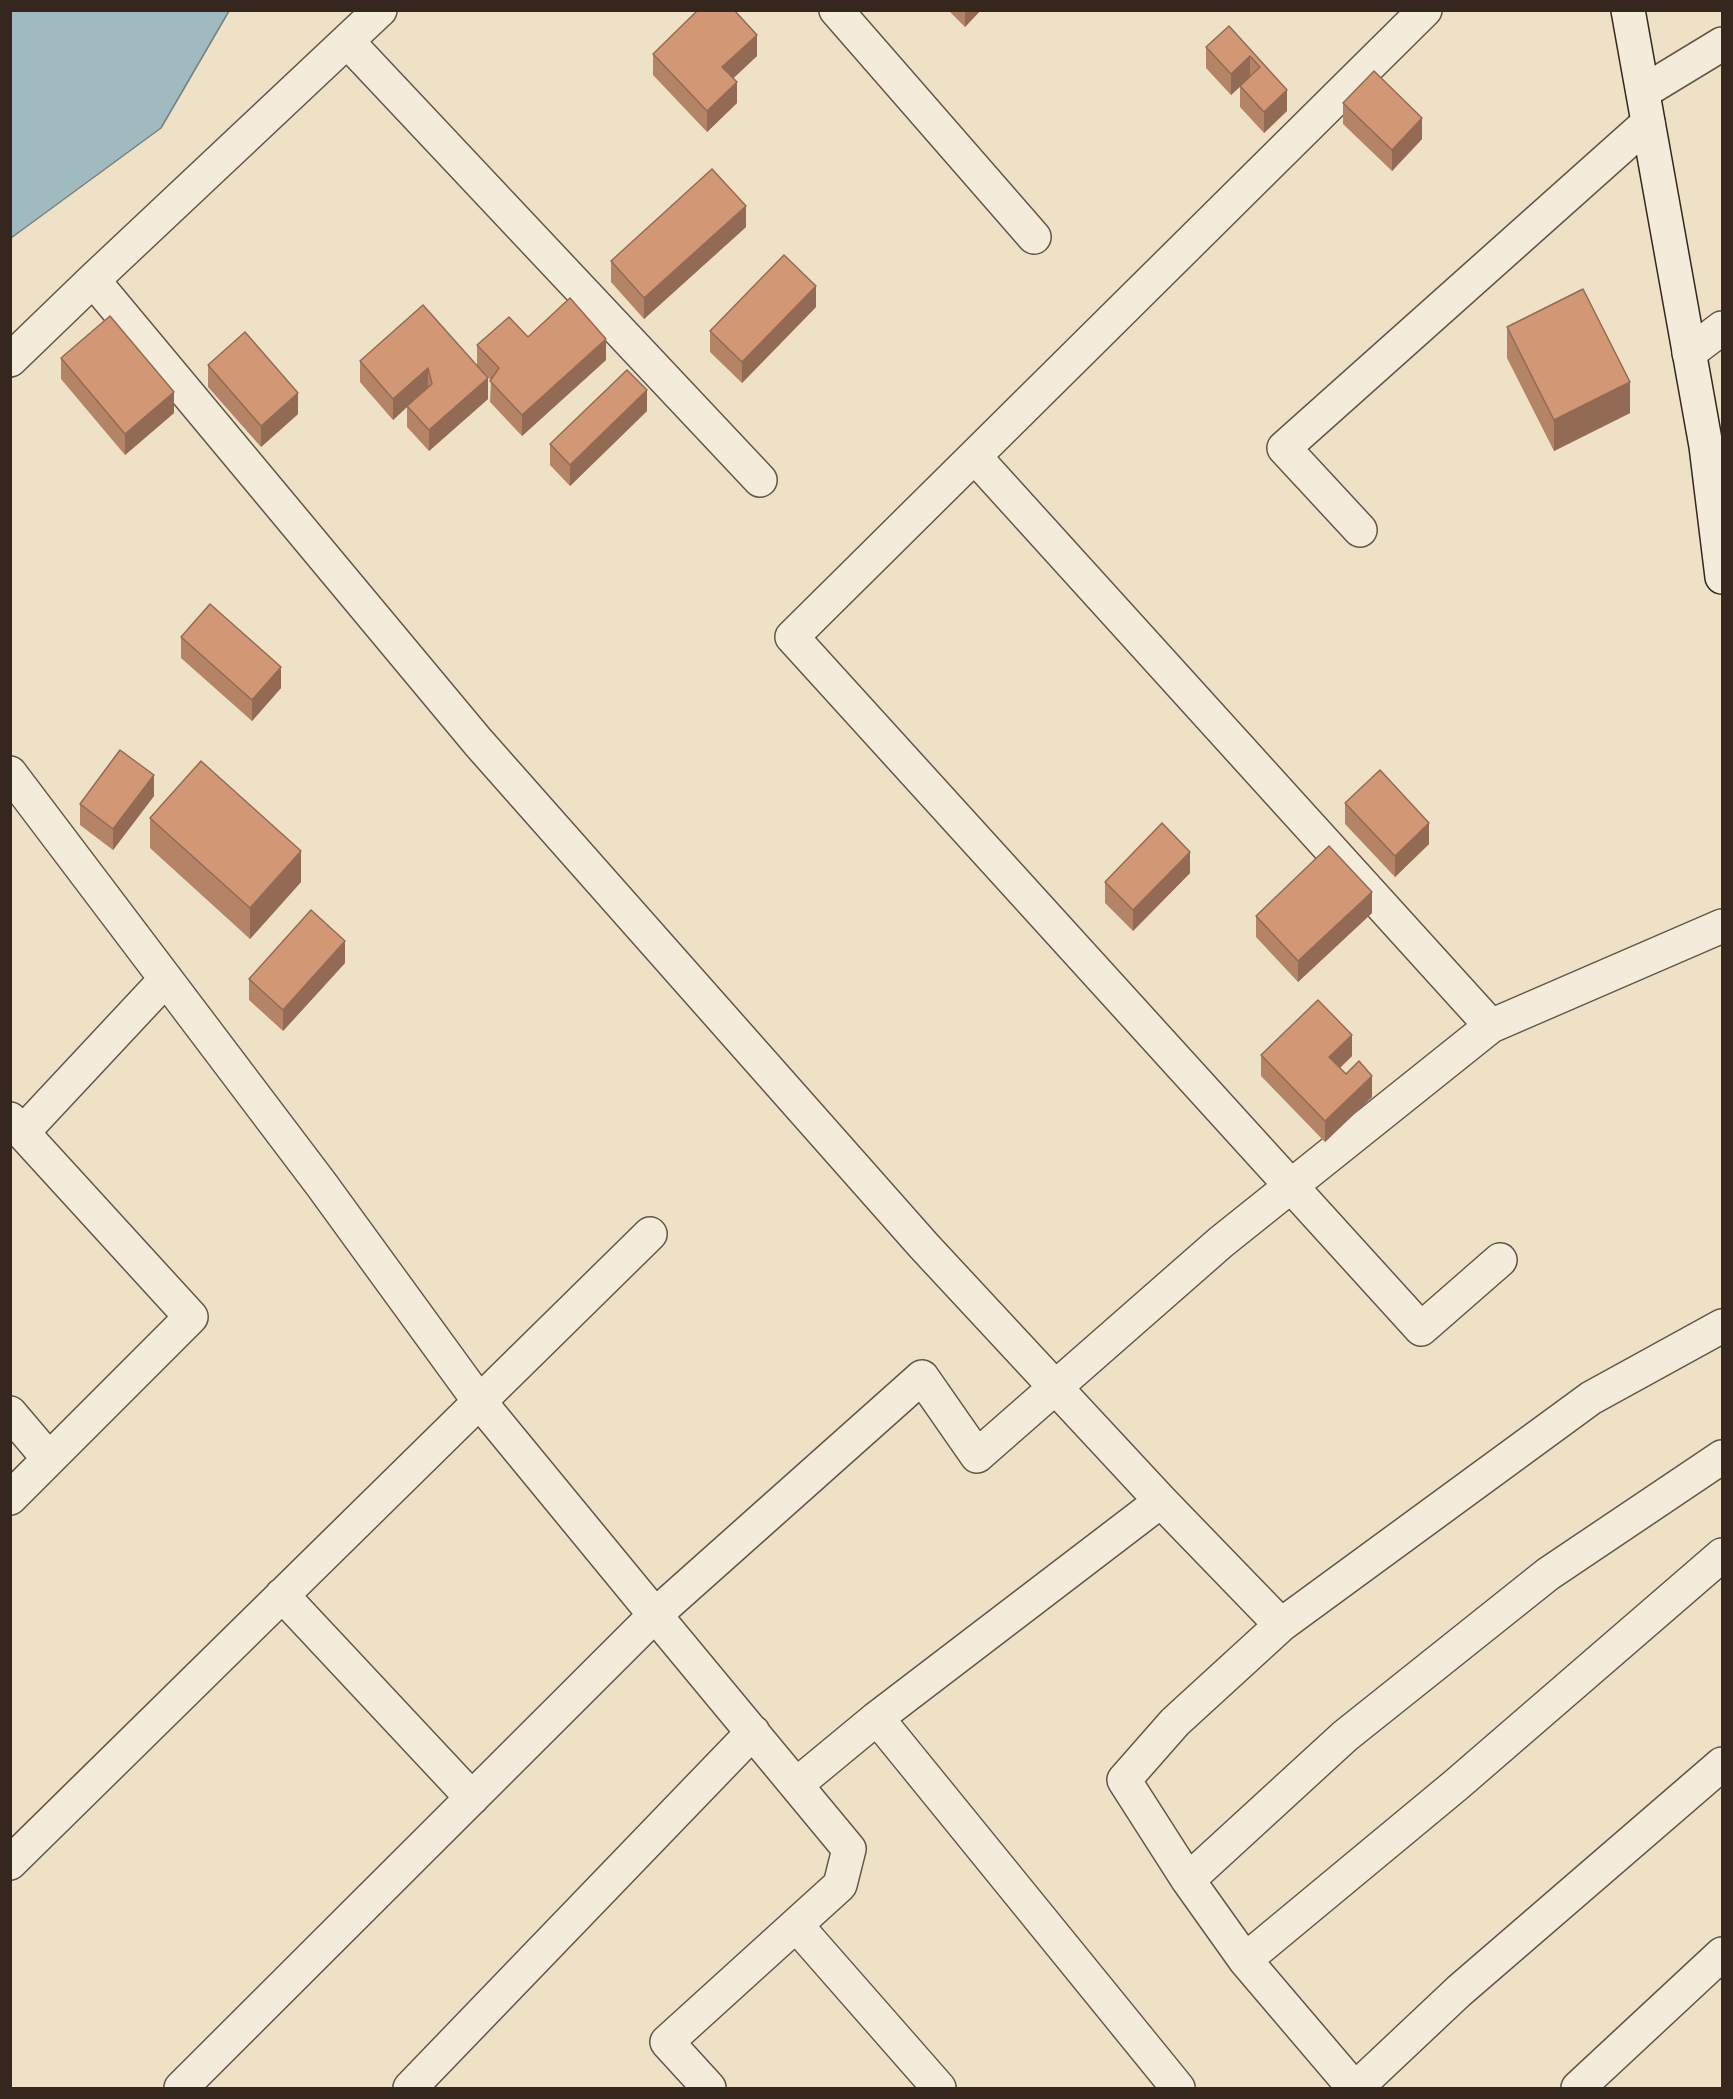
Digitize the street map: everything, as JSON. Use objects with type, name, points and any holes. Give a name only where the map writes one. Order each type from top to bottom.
[{"type":"street","points":[[10,360],[380,10]]},
{"type":"street","points":[[836,10],[1034,237]]},
{"type":"street","points":[[1425,10],[792,637],[1421,1329],[1500,1260]]},
{"type":"street","points":[[1628,10],[1689,353],[1717,482],[1722,577]]},
{"type":"street","points":[[347,41],[760,480]]},
{"type":"street","points":[[1642,92],[1722,44]]},
{"type":"street","points":[[1360,530],[1284,448],[1648,123]]},
{"type":"street","points":[[93,280],[478,742],[924,1246],[1161,1501],[1281,1625]]},
{"type":"street","points":[[1689,353],[1722,328]]},
{"type":"street","points":[[975,457],[1491,1026]]},
{"type":"street","points":[[10,773],[321,1184],[479,1401],[849,1848],[840,1885],[667,2042],[709,2088]]},
{"type":"street","points":[[181,2088],[655,1615],[922,1377],[977,1456],[1221,1242],[1491,1026],[1722,926]]},
{"type":"street","points":[[10,1498],[191,1317],[17,1125],[166,979]]},
{"type":"street","points":[[10,1863],[650,1234]]},
{"type":"street","points":[[1722,1326],[1592,1398],[1281,1625],[1175,1722],[1124,1780],[1188,1880],[1245,1960],[1355,2088],[1459,1991],[1722,1764]]},
{"type":"street","points":[[10,1413],[49,1459]]},
{"type":"street","points":[[1188,1880],[1345,1736],[1548,1574],[1722,1456]]},
{"type":"street","points":[[796,1785],[877,1718],[1161,1501]]},
{"type":"street","points":[[1245,1960],[1465,1777],[1722,1555]]},
{"type":"street","points":[[282,1594],[472,1797]]},
{"type":"street","points":[[877,1718],[1178,2088]]},
{"type":"street","points":[[410,2088],[753,1732]]},
{"type":"street","points":[[796,1925],[939,2088]]},
{"type":"street","points":[[1578,2088],[1722,1954]]},
{"type":"water","points":[[11,10],[229,11],[161,128],[11,238]]},
{"type":"building","points":[[698,10],[734,10],[757,35],[722,67],[737,82],[707,111],[653,54]]},
{"type":"building","points":[[1229,26],[1287,90],[1264,112],[1240,86],[1260,67],[1250,56],[1231,74],[1206,47]]},
{"type":"building","points":[[1374,71],[1422,118],[1392,150],[1343,103]]},
{"type":"building","points":[[712,169],[746,206],[644,298],[611,261]]},
{"type":"building","points":[[784,255],[816,286],[742,362],[710,331]]},
{"type":"building","points":[[1583,289],[1630,382],[1554,420],[1507,327]]},
{"type":"building","points":[[570,298],[606,339],[522,415],[490,381],[499,368],[477,345],[509,317],[528,337]]},
{"type":"building","points":[[423,305],[488,378],[429,430],[407,406],[432,384],[428,368],[393,399],[360,361]]},
{"type":"building","points":[[110,316],[174,392],[125,434],[61,358]]},
{"type":"building","points":[[245,332],[298,393],[261,426],[208,365]]},
{"type":"building","points":[[627,370],[647,390],[570,465],[550,444]]},
{"type":"building","points":[[210,604],[281,667],[252,700],[181,637]]},
{"type":"building","points":[[120,750],[154,775],[113,829],[80,804]]},
{"type":"building","points":[[201,761],[301,851],[250,908],[150,818]]},
{"type":"building","points":[[1380,770],[1429,823],[1395,856],[1345,803]]},
{"type":"building","points":[[1162,823],[1190,852],[1133,910],[1105,882]]},
{"type":"building","points":[[1329,846],[1372,892],[1298,961],[1256,916]]},
{"type":"building","points":[[311,910],[345,941],[283,1010],[249,979]]},
{"type":"building","points":[[1318,1000],[1352,1035],[1329,1057],[1346,1074],[1359,1061],[1372,1076],[1325,1121],[1261,1055]]}]
